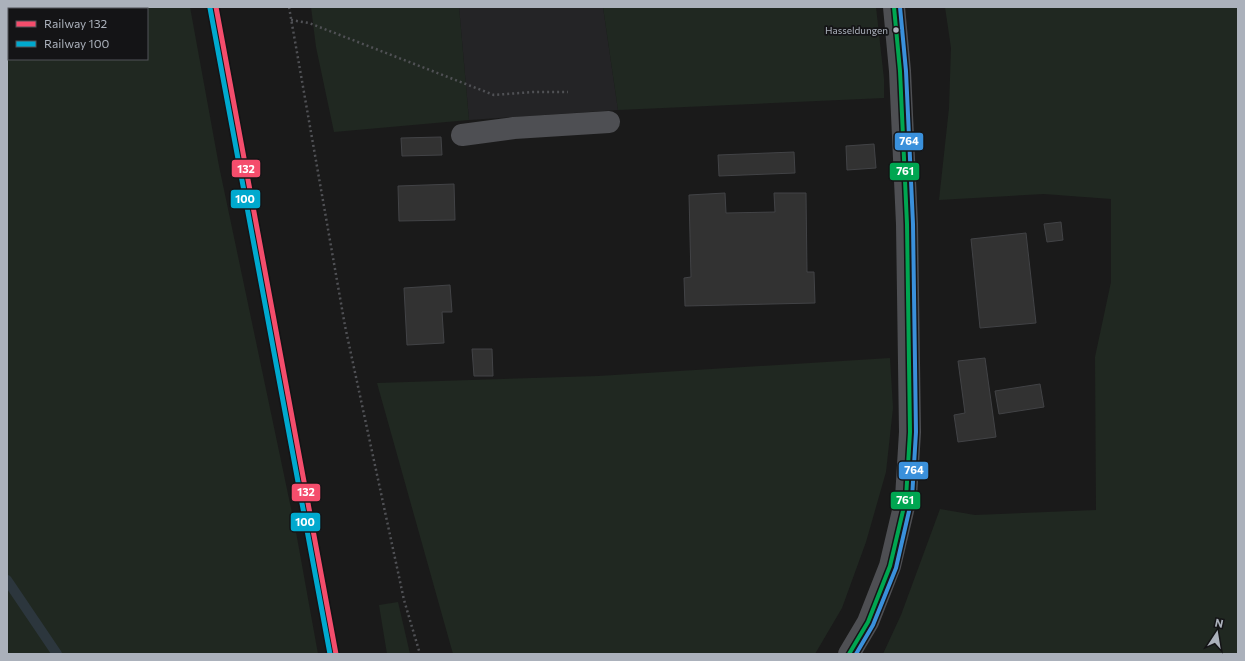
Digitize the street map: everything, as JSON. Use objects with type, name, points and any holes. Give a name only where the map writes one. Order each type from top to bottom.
[{"type":"street","points":[[849,654],[868,622],[890,566],[906,498],[910,432],[907,224],[900,71],[894,7]]},
{"type":"street","points":[[462,135],[514,128],[609,122]]},
{"type":"path","points":[[289,7],[345,326],[404,600],[420,654]]},
{"type":"path","points":[[291,20],[309,23],[494,95],[533,92],[568,92]]},
{"type":"shaded area","points":[[7,7],[190,7],[219,166],[296,532],[318,654],[7,654]]},
{"type":"shaded area","points":[[311,7],[459,7],[469,120],[334,132],[316,47]]},
{"type":"shaded area","points":[[459,7],[603,7],[618,110],[469,120]]},
{"type":"shaded area","points":[[603,7],[876,7],[884,79],[884,98],[618,110]]},
{"type":"shaded area","points":[[945,7],[1238,7],[1238,654],[883,654],[901,615],[940,509],[975,515],[1096,510],[1095,357],[1111,282],[1111,199],[1044,194],[939,200],[949,108],[951,48]]},
{"type":"shaded area","points":[[890,358],[893,408],[886,472],[866,542],[842,608],[815,654],[453,654],[377,383],[598,376]]},
{"type":"shaded area","points":[[398,602],[410,654],[387,654],[379,605]]},
{"type":"building","points":[[441,137],[442,155],[402,156],[401,138]]},
{"type":"building","points":[[874,144],[876,168],[847,170],[846,146]]},
{"type":"building","points":[[794,152],[795,173],[719,176],[718,155]]},
{"type":"building","points":[[454,184],[455,220],[399,221],[398,186]]},
{"type":"building","points":[[725,193],[726,213],[775,212],[774,193],[806,193],[807,272],[814,272],[815,303],[685,306],[684,278],[691,277],[689,195]]},
{"type":"building","points":[[1061,222],[1063,240],[1047,242],[1044,224]]},
{"type":"building","points":[[1026,233],[1036,323],[980,328],[971,239]]},
{"type":"building","points":[[450,285],[452,312],[442,312],[444,343],[407,345],[404,288]]},
{"type":"building","points":[[472,349],[492,349],[493,376],[474,376]]},
{"type":"building","points":[[985,358],[996,437],[958,442],[954,415],[965,413],[958,361]]},
{"type":"building","points":[[1040,384],[1044,407],[999,414],[995,391]]},
{"type":"waterway","points":[[7,580],[57,654]]},
{"type":"rail line","name":"132","points":[[216,7],[336,654]]},
{"type":"rail line","name":"100","points":[[210,8],[330,654]]},
{"type":"transit line","name":"761","points":[[849,654],[868,622],[890,566],[906,498],[910,432],[907,224],[900,71],[894,7]]},
{"type":"transit line","name":"764","points":[[856,654],[873,625],[896,568],[912,498],[916,432],[913,224],[906,71],[900,7]]},
{"type":"place","name":"Hasseldungen","points":[[896,30]]}]
